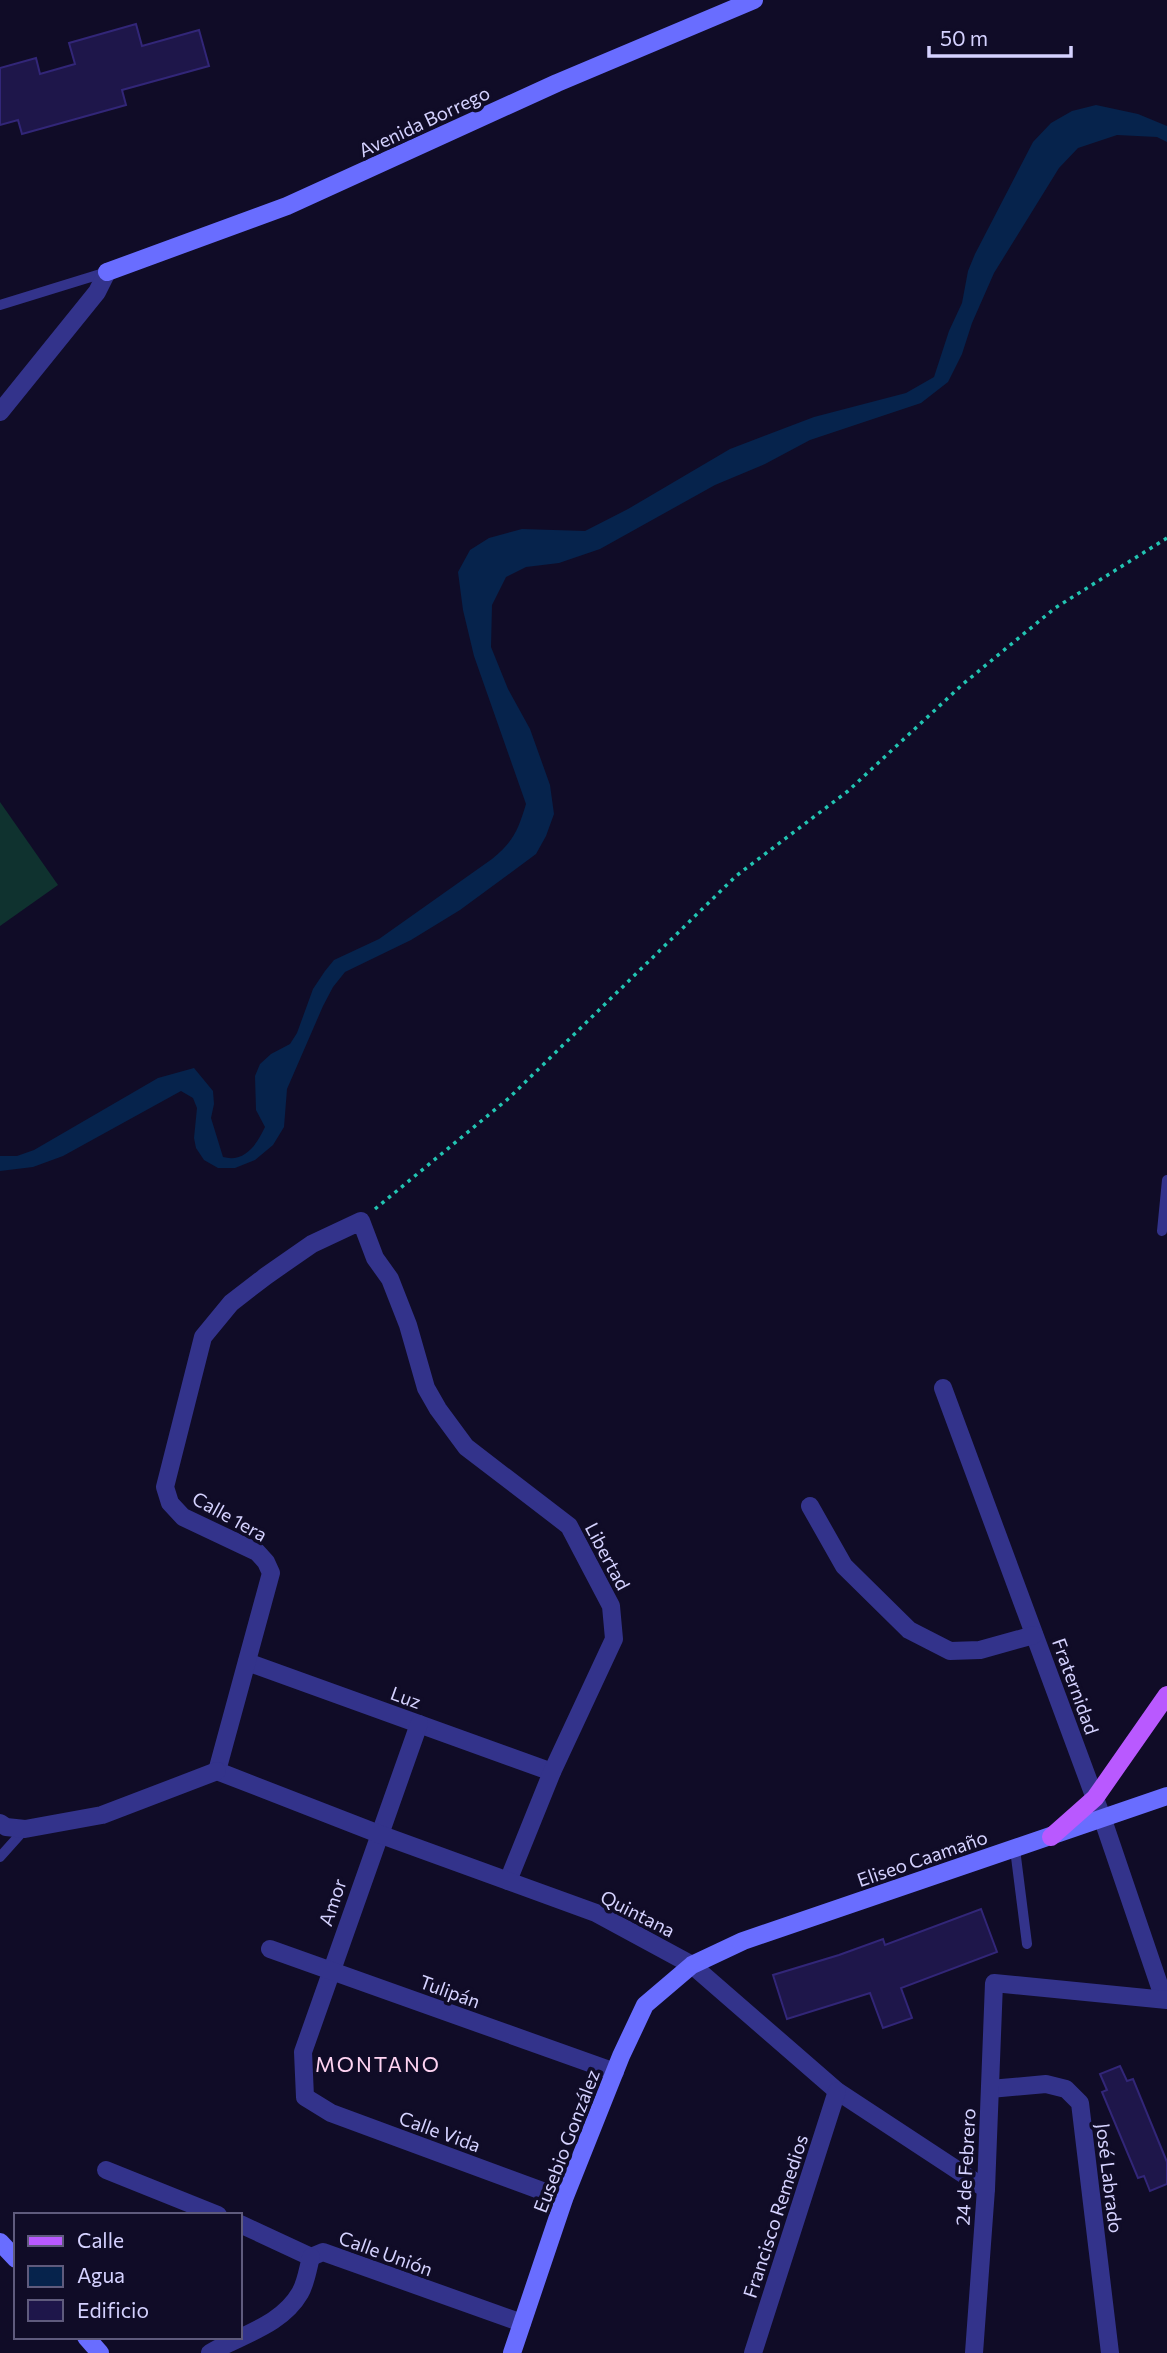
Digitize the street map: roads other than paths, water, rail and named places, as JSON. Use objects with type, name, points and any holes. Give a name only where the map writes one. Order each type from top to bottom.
[{"type":"main road","name":"Avenida Borrego","points":[[107,272],[286,206],[557,83],[754,0]]},
{"type":"main road","points":[[1051,1838],[1095,1798],[1167,1695]]},
{"type":"main road","name":"Eliseo Caamaño","points":[[692,1965],[743,1941],[1051,1838],[1167,1796]]},
{"type":"main road","name":"Eusebio González","points":[[512,2353],[564,2199],[645,2005],[692,1965]]},
{"type":"main road","points":[[0,2242],[14,2257]]},
{"type":"main road","points":[[88,2339],[100,2353]]},
{"type":"street","points":[[0,412],[97,292],[107,272]]},
{"type":"street","name":"Calle 1era","points":[[217,1771],[271,1573],[267,1562],[257,1552],[183,1517],[170,1503],[165,1487],[203,1337],[231,1303],[266,1276],[312,1244],[360,1221]]},
{"type":"street","name":"Libertad","points":[[360,1221],[375,1258],[390,1279],[408,1325],[426,1388],[438,1409],[466,1447],[569,1526],[611,1606],[614,1639],[552,1772],[508,1881]]},
{"type":"street","name":"Fraternidad","points":[[943,1388],[1095,1798],[1166,2000]]},
{"type":"street","points":[[810,1506],[844,1566],[909,1630],[950,1651],[980,1650],[1034,1635]]},
{"type":"street","name":"Luz","points":[[247,1662],[552,1772]]},
{"type":"street","name":"Amor","points":[[305,2097],[303,2052],[419,1724]]},
{"type":"street","points":[[0,1823],[6,1827],[24,1829],[102,1815],[217,1771]]},
{"type":"street","name":"Quintana","points":[[217,1771],[379,1834],[596,1913],[692,1965],[837,2091],[986,2189]]},
{"type":"street","name":"Tulipán","points":[[270,1949],[615,2072]]},
{"type":"street","name":"24 de Febrero","points":[[974,2353],[986,2189],[994,1983],[1166,2000]]},
{"type":"street","name":"José Labrado","points":[[990,2089],[1046,2084],[1066,2089],[1080,2103],[1110,2353]]},
{"type":"street","name":"Francisco Remedios","points":[[753,2353],[837,2091]]},
{"type":"street","name":"Calle Vida","points":[[305,2097],[331,2113],[564,2199]]},
{"type":"street","points":[[106,2170],[213,2213]]},
{"type":"street","name":"Calle Unión","points":[[242,2225],[311,2257],[323,2252],[522,2323]]},
{"type":"street","points":[[242,2337],[284,2312],[300,2293],[311,2257]]},
{"type":"street","points":[[210,2353],[238,2339]]},
{"type":"lane","points":[[0,305],[107,272]]},
{"type":"lane","points":[[1162,1231],[1167,1180]]},
{"type":"lane","points":[[0,1857],[24,1829]]},
{"type":"lane","points":[[1015,1849],[1027,1944]]},
{"type":"water","points":[[1096,105],[1138,114],[1167,126],[1167,142],[1157,137],[1117,135],[1078,148],[1059,168],[994,273],[948,382],[921,403],[810,440],[765,464],[715,485],[600,549],[559,563],[526,567],[506,577],[492,605],[491,647],[508,689],[530,729],[550,785],[554,814],[546,836],[536,854],[460,910],[411,940],[345,972],[323,1006],[287,1089],[284,1127],[273,1145],[255,1160],[235,1168],[218,1168],[204,1160],[196,1148],[194,1138],[197,1108],[193,1098],[181,1091],[63,1156],[33,1167],[0,1171],[0,1156],[17,1156],[34,1150],[158,1078],[194,1068],[213,1091],[211,1118],[223,1157],[238,1157],[249,1151],[265,1127],[256,1110],[255,1076],[260,1064],[271,1054],[290,1044],[297,1033],[313,989],[334,960],[379,939],[492,859],[510,841],[520,821],[526,804],[474,656],[463,610],[458,572],[470,550],[489,538],[522,529],[585,531],[730,449],[814,417],[906,393],[934,377],[949,331],[962,303],[968,271],[975,254],[1033,142],[1051,123],[1072,111]]},
{"type":"district","name":"MONTANO","points":[[378,2063]]}]
